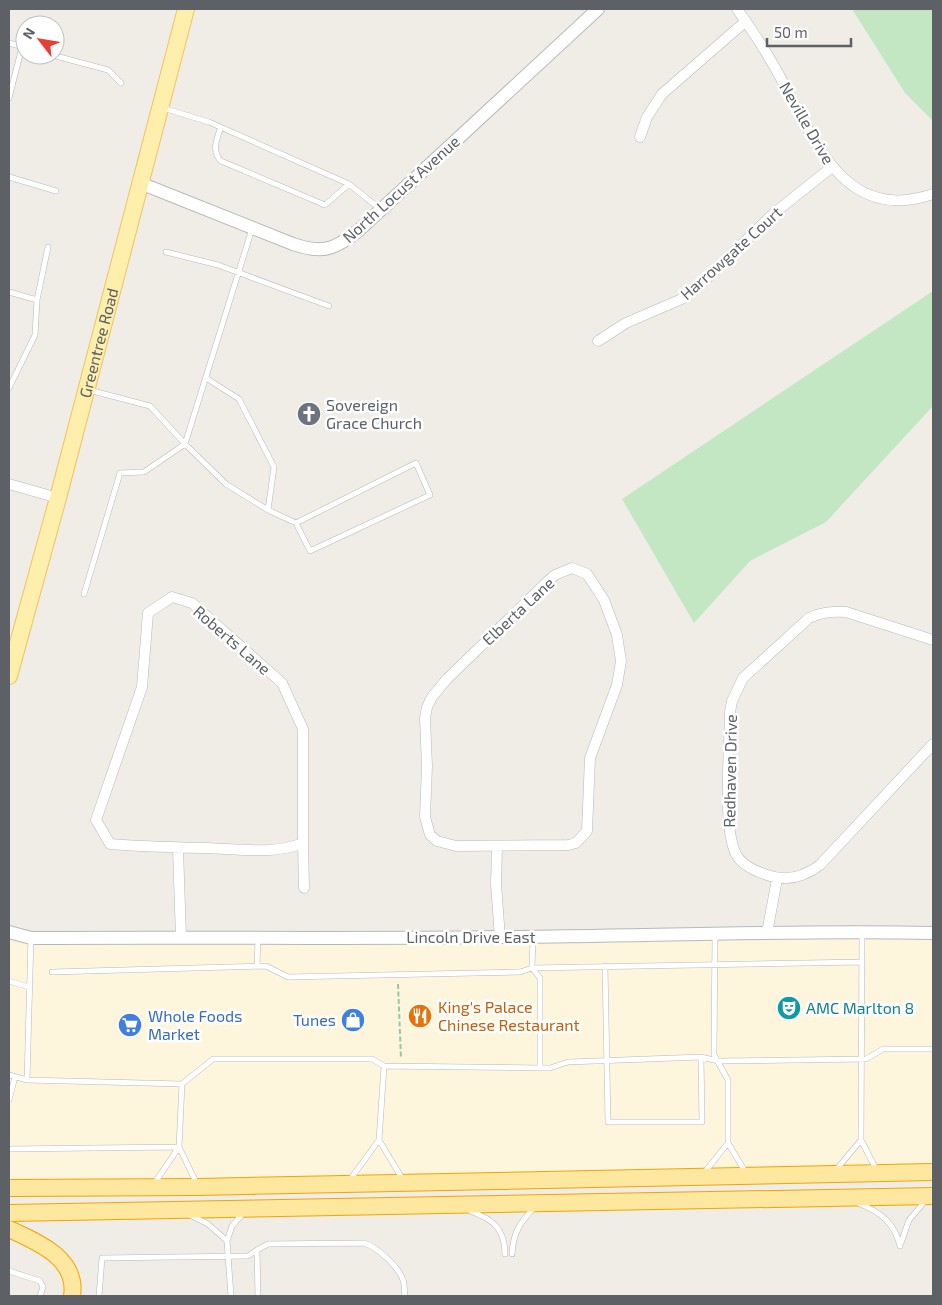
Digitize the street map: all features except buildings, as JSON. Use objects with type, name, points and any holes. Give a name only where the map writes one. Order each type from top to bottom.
[{"type":"highway","points":[[9,1188],[198,1187],[933,1172]]},
{"type":"highway","points":[[9,1213],[932,1196]]},
{"type":"highway","points":[[9,1229],[38,1243],[60,1258],[71,1274],[72,1296]]},
{"type":"main road","name":"Greentree Road","points":[[9,676],[58,498],[186,9]]},
{"type":"street","name":"North Locust Avenue","points":[[140,183],[309,250],[326,250],[342,244],[598,9]]},
{"type":"street","name":"Neville Drive","points":[[737,9],[769,57],[819,148],[832,167],[854,187],[880,199],[908,201],[933,194]]},
{"type":"street","points":[[640,136],[647,117],[662,94],[746,21]]},
{"type":"street","name":"Harrowgate Court","points":[[598,341],[626,323],[684,298],[773,214],[832,167]]},
{"type":"street","points":[[9,484],[58,498]]},
{"type":"street","name":"Elberta Lane","points":[[564,570],[580,570],[593,581],[607,606],[617,636],[621,661],[617,685],[590,758],[587,831],[576,843],[568,845],[497,846],[446,845],[430,835],[425,817],[427,760],[424,729],[427,707],[447,679],[547,582],[564,570]]},
{"type":"street","name":"Roberts Lane","points":[[172,597],[192,603],[282,683],[303,729],[303,843],[289,848],[273,849],[178,849],[110,844],[96,820],[142,687],[148,613],[172,597]]},
{"type":"street","name":"Redhaven Drive","points":[[777,879],[745,865],[736,855],[729,832],[730,712],[732,701],[743,678],[809,618],[817,614],[834,611],[846,612],[933,640]]},
{"type":"street","points":[[767,933],[777,879],[808,874],[820,865],[933,744]]},
{"type":"street","points":[[303,843],[304,888]]},
{"type":"street","points":[[497,846],[496,884],[500,938]]},
{"type":"street","points":[[178,849],[182,937]]},
{"type":"street","name":"Lincoln Drive East","points":[[9,932],[31,938],[500,938],[767,933],[933,933]]},
{"type":"lane","points":[[65,58],[108,70],[121,83]]},
{"type":"lane","points":[[9,98],[18,65]]},
{"type":"lane","points":[[160,107],[221,127],[349,184],[381,209]]},
{"type":"lane","points":[[221,127],[215,143],[217,157],[221,161],[325,205],[349,184]]},
{"type":"lane","points":[[9,177],[56,191]]},
{"type":"lane","points":[[84,594],[120,473],[144,472],[185,444],[252,228]]},
{"type":"lane","points":[[9,388],[35,335],[37,300],[48,247]]},
{"type":"lane","points":[[166,252],[218,265],[329,306]]},
{"type":"lane","points":[[9,292],[37,300]]},
{"type":"lane","points":[[206,378],[239,399],[274,467],[268,510]]},
{"type":"lane","points":[[86,389],[150,406],[226,484],[268,510],[296,523],[310,551],[430,495],[416,463],[296,523]]},
{"type":"lane","points":[[862,932],[860,1140],[879,1174]]},
{"type":"lane","points":[[715,935],[714,1055],[728,1080],[728,1143],[747,1176]]},
{"type":"lane","points":[[533,937],[532,968],[540,978],[540,1068]]},
{"type":"lane","points":[[27,1080],[31,938]]},
{"type":"lane","points":[[257,966],[258,938]]},
{"type":"lane","points":[[52,972],[266,966],[288,977],[520,972],[532,968],[605,966],[862,962]]},
{"type":"lane","points":[[605,966],[608,1122],[702,1122],[701,1057]]},
{"type":"lane","points":[[9,981],[29,987]]},
{"type":"lane","points":[[9,1075],[27,1080],[182,1084],[213,1059],[372,1059],[384,1066],[550,1068],[568,1062],[701,1057],[718,1061],[866,1059],[883,1049],[933,1049]]},
{"type":"lane","points":[[347,1183],[379,1140],[384,1066]]},
{"type":"lane","points":[[9,1100],[15,1077]]},
{"type":"lane","points":[[182,1084],[179,1147],[198,1187]]},
{"type":"lane","points":[[379,1140],[405,1182]]},
{"type":"lane","points":[[833,1174],[860,1140]]},
{"type":"lane","points":[[701,1177],[728,1143]]},
{"type":"lane","points":[[9,1149],[179,1147]]},
{"type":"lane","points":[[152,1187],[179,1147]]},
{"type":"lane","points":[[847,1198],[885,1218],[897,1232],[900,1246],[910,1220],[920,1206],[932,1196]]},
{"type":"lane","points":[[512,1254],[512,1239],[519,1225],[539,1204]]},
{"type":"lane","points":[[455,1205],[475,1212],[493,1223],[502,1234],[505,1254]]},
{"type":"lane","points":[[231,1296],[227,1241],[232,1226],[248,1209]]},
{"type":"lane","points":[[178,1210],[208,1224],[227,1241]]},
{"type":"lane","points":[[99,1296],[102,1258],[248,1256],[268,1244],[364,1243],[370,1245],[395,1267],[403,1280],[405,1296]]},
{"type":"lane","points":[[257,1250],[258,1296]]},
{"type":"lane","points":[[9,1271],[40,1281],[43,1287],[40,1296]]},
{"type":"path","points":[[398,975],[401,1066]]},
{"type":"shaded area","points":[[9,932],[933,933],[933,1172],[9,1188]]},
{"type":"green space","points":[[852,9],[933,9],[933,121],[905,93]]},
{"type":"green space","points":[[933,291],[933,406],[826,522],[750,561],[694,623],[622,499]]},
{"type":"place","name":"Sovereign Grace Church","points":[[309,414]]},
{"type":"place","name":"AMC Marlton 8","points":[[789,1008]]},
{"type":"place","name":"King's Palace Chinese Restaurant","points":[[420,1016]]},
{"type":"place","name":"Tunes","points":[[353,1020]]},
{"type":"place","name":"Whole Foods Market","points":[[130,1025]]}]
